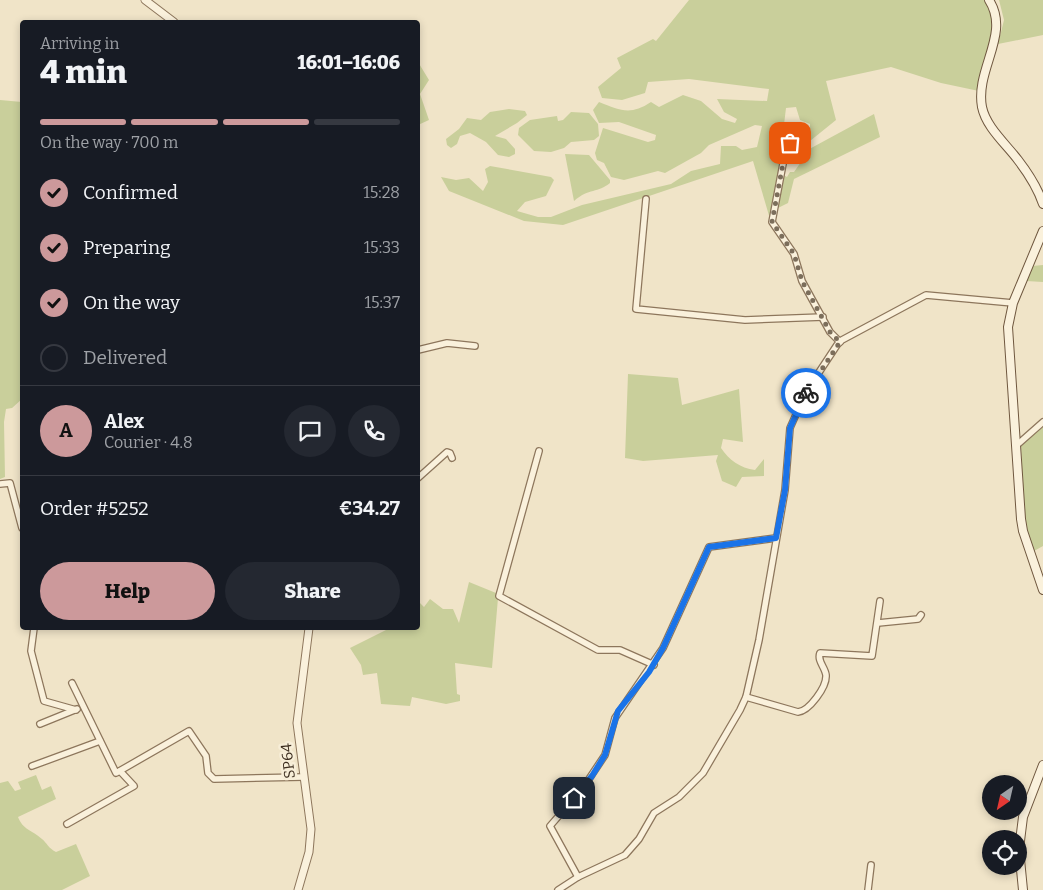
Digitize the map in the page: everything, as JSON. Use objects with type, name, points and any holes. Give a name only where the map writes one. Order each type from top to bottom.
[{"type":"main road","points":[[989,0],[998,19],[981,88],[982,108],[990,126],[1020,162],[1043,204]]},
{"type":"main road","points":[[1043,232],[1013,303],[1008,327],[1023,531],[1043,590]]},
{"type":"main road","points":[[1023,890],[1019,849],[1023,817],[1043,765]]},
{"type":"street","points":[[145,0],[171,20]]},
{"type":"street","points":[[795,140],[786,148],[772,222],[794,254],[802,281],[833,336],[840,342]]},
{"type":"street","points":[[646,198],[636,309],[745,320],[823,317]]},
{"type":"street","points":[[558,890],[578,877],[625,855],[639,839],[654,814],[692,785],[710,763],[746,697],[756,655],[785,490],[790,428],[806,392],[840,342],[926,295],[1013,303]]},
{"type":"street","points":[[420,350],[447,343],[475,346]]},
{"type":"street","points":[[1017,445],[1043,422]]},
{"type":"street","points":[[540,451],[499,596],[598,650],[620,650],[654,664]]},
{"type":"street","points":[[420,476],[447,452],[450,453],[452,458]]},
{"type":"street","points":[[0,484],[10,484],[20,521]]},
{"type":"street","points":[[578,877],[550,826],[592,776],[608,746],[618,711],[654,664],[670,635],[709,547],[776,538]]},
{"type":"street","points":[[746,697],[798,712],[803,711],[825,683],[826,676],[819,658],[820,653],[872,656],[880,601]]},
{"type":"street","points":[[878,622],[918,618],[921,615]]},
{"type":"street","points":[[34,630],[31,651],[44,701],[76,710]]},
{"type":"street","name":"SP64","points":[[298,890],[311,840],[297,723],[309,630]]},
{"type":"street","points":[[72,683],[116,774],[189,731],[206,756],[208,773],[214,779],[304,777]]},
{"type":"street","points":[[40,724],[83,706]]},
{"type":"street","points":[[32,766],[100,741]]},
{"type":"street","points":[[67,824],[134,786],[120,771]]},
{"type":"street","points":[[868,890],[871,865]]},
{"type":"green space","points":[[689,0],[988,0],[997,29],[979,91],[941,83],[891,67],[826,81],[836,120],[810,141],[810,124],[800,120],[796,107],[786,108],[783,133],[786,144],[780,173],[787,177],[790,172],[794,172],[803,159],[802,153],[874,114],[880,137],[794,179],[788,203],[774,210],[773,219],[770,219],[753,161],[563,225],[524,221],[449,191],[441,177],[456,180],[469,178],[483,191],[488,182],[485,169],[490,166],[551,177],[554,180],[546,196],[525,202],[517,211],[538,217],[551,217],[582,205],[671,184],[691,171],[720,164],[721,146],[736,146],[742,150],[757,147],[762,126],[755,125],[709,145],[701,153],[665,173],[658,171],[624,180],[611,177],[604,163],[597,160],[595,153],[603,128],[648,142],[655,140],[656,135],[619,122],[599,123],[593,110],[599,102],[619,109],[631,110],[651,102],[659,107],[683,95],[701,101],[722,119],[735,123],[737,119],[724,112],[717,99],[767,101],[769,89],[689,79],[648,82],[645,93],[622,100],[602,98],[598,87],[621,68],[617,58],[653,39],[656,41]]},
{"type":"green space","points":[[999,0],[1043,0],[1043,35],[998,44],[1004,20]]},
{"type":"green space","points":[[420,65],[429,80],[420,94]]},
{"type":"green space","points":[[420,94],[429,120],[420,124]]},
{"type":"green space","points":[[0,100],[20,102],[20,401],[12,408],[6,409],[4,422],[5,477],[0,479]]},
{"type":"green space","points":[[509,109],[525,111],[527,115],[495,136],[506,139],[515,149],[515,154],[509,157],[498,155],[486,142],[470,133],[460,136],[457,144],[451,148],[447,145],[446,139],[459,129],[467,118],[481,120],[490,112]]},
{"type":"green space","points":[[571,112],[589,113],[598,124],[599,136],[594,140],[571,142],[564,148],[551,152],[534,151],[518,135],[519,128],[530,120],[557,116],[558,121],[563,120]]},
{"type":"green space","points":[[565,154],[589,155],[610,180],[610,183],[584,194],[574,201]]},
{"type":"green space","points":[[1043,265],[1043,282],[1026,281],[1032,266]]},
{"type":"green space","points":[[628,374],[678,378],[682,405],[739,389],[743,442],[723,439],[721,448],[735,463],[750,469],[755,470],[764,459],[764,476],[742,477],[736,487],[722,481],[716,461],[718,455],[643,461],[625,458]]},
{"type":"green space","points":[[1043,426],[1043,546],[1034,551],[1024,525],[1021,445]]},
{"type":"green space","points":[[469,582],[496,593],[498,598],[492,668],[455,663],[457,694],[460,695],[460,701],[446,704],[412,697],[410,706],[381,704],[377,673],[363,675],[361,665],[350,648],[386,630],[420,630],[420,603],[424,607],[430,599],[443,609],[453,609],[459,623]]},
{"type":"green space","points":[[36,775],[42,790],[51,786],[56,799],[18,817],[20,821],[56,852],[76,844],[90,876],[62,890],[0,890],[0,783],[8,781],[15,791],[21,789],[18,782]]},
{"type":"way so far","points":[[790,143],[786,148],[772,222],[794,254],[802,281],[830,332],[840,342],[806,393]]},
{"type":"route","points":[[574,798],[592,776],[605,755],[618,711],[649,672],[670,635],[709,547],[776,538],[785,490],[790,428],[806,393]]}]
